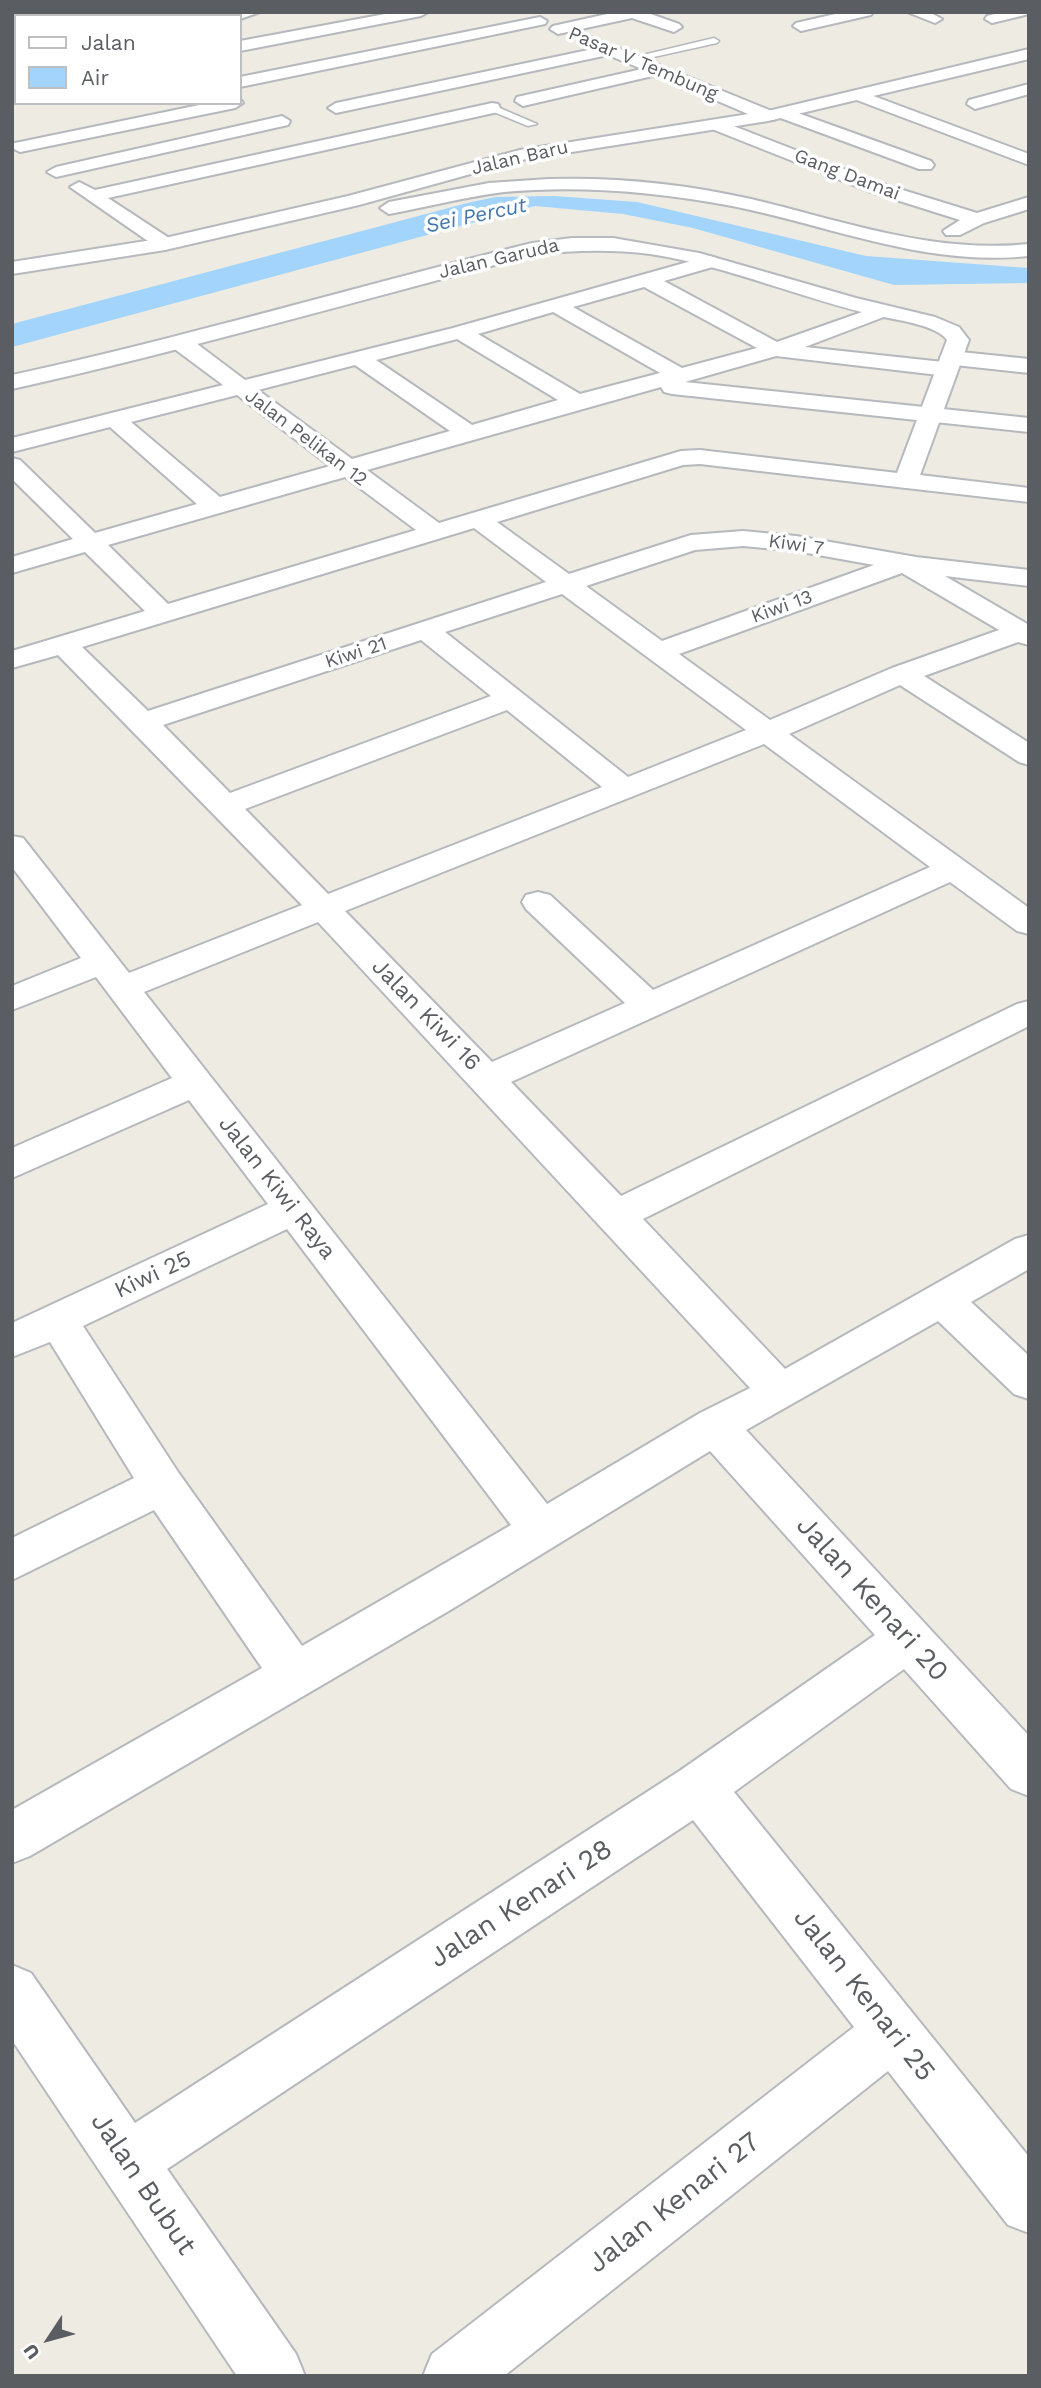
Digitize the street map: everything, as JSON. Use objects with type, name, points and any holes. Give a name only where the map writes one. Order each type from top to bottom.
[{"type":"street","points":[[242,46],[421,12]]},
{"type":"street","name":"Pasar V Tembung","points":[[518,12],[776,115],[925,165]]},
{"type":"street","points":[[914,12],[935,19]]},
{"type":"street","points":[[992,19],[1023,12]]},
{"type":"street","points":[[558,29],[633,13],[674,27]]},
{"type":"street","points":[[800,19],[825,21],[858,13]]},
{"type":"street","points":[[242,82],[540,21]]},
{"type":"street","points":[[336,108],[610,50]]},
{"type":"street","name":"Jalan Baru","points":[[12,268],[165,244],[352,201],[520,155],[776,115],[1029,54]]},
{"type":"street","points":[[523,101],[659,70]]},
{"type":"street","points":[[430,74],[449,84]]},
{"type":"street","points":[[975,104],[1029,89]]},
{"type":"street","points":[[860,96],[1029,160]]},
{"type":"street","points":[[19,150],[228,105]]},
{"type":"street","points":[[92,196],[492,108]]},
{"type":"street","points":[[56,172],[282,121]]},
{"type":"street","name":"Gang Damai","points":[[718,125],[874,187],[977,219]]},
{"type":"street","points":[[19,150],[165,244]]},
{"type":"street","points":[[389,208],[505,187],[557,184],[631,186],[759,206],[895,242],[997,253],[1029,250]]},
{"type":"street","points":[[928,247],[955,229],[977,219],[1029,203]]},
{"type":"street","name":"Jalan Garuda","points":[[12,382],[145,353],[544,246],[572,243],[634,244],[709,262],[952,331],[958,340],[906,481]]},
{"type":"street","points":[[12,445],[460,332],[709,262]]},
{"type":"street","points":[[645,279],[776,349],[949,364],[1029,366]]},
{"type":"street","points":[[555,305],[681,376]]},
{"type":"street","points":[[12,565],[577,402],[776,349],[882,311]]},
{"type":"street","points":[[460,332],[577,402]]},
{"type":"street","name":"Jalan Pelikan 12","points":[[180,342],[345,468],[433,531]]},
{"type":"street","points":[[358,357],[470,434]]},
{"type":"street","points":[[651,384],[1029,425]]},
{"type":"street","points":[[116,420],[216,506]]},
{"type":"street","points":[[12,660],[681,458],[699,457],[1029,495]]},
{"type":"street","points":[[12,465],[21,487],[89,543],[164,615]]},
{"type":"street","points":[[477,518],[1029,923]]},
{"type":"street","name":"Kiwi 7","points":[[567,584],[691,543],[713,539],[791,542],[904,563],[1029,578]]},
{"type":"street","points":[[904,563],[1025,635]]},
{"type":"street","name":"Kiwi 13","points":[[660,651],[904,563]]},
{"type":"street","name":"Kiwi 21","points":[[145,722],[567,584]]},
{"type":"street","points":[[425,630],[623,788]]},
{"type":"street","points":[[12,999],[112,975],[323,908],[770,732],[902,674],[1025,635]]},
{"type":"street","name":"Jalan Kiwi 16","points":[[64,645],[145,722],[617,1215],[780,1392]]},
{"type":"street","points":[[902,674],[1029,756]]},
{"type":"street","points":[[225,806],[510,699]]},
{"type":"street","name":"Jalan Kiwi Raya","points":[[12,845],[542,1531]]},
{"type":"street","points":[[487,1079],[954,868]]},
{"type":"street","points":[[538,902],[649,1006]]},
{"type":"street","points":[[617,1215],[1029,1012]]},
{"type":"street","points":[[12,1164],[194,1083]]},
{"type":"street","name":"Kiwi 25","points":[[12,1341],[293,1209]]},
{"type":"street","points":[[12,1838],[542,1531],[715,1426],[780,1392],[1029,1250]]},
{"type":"street","points":[[942,1300],[1029,1382]]},
{"type":"street","points":[[58,1320],[162,1485],[294,1674]]},
{"type":"street","name":"Jalan Kenari 20","points":[[715,1426],[1029,1772]]},
{"type":"street","points":[[12,1560],[162,1485]]},
{"type":"street","name":"Jalan Kenari 28","points":[[128,2161],[699,1787],[908,1639]]},
{"type":"street","name":"Jalan Kenari 25","points":[[699,1787],[1029,2204]]},
{"type":"street","name":"Jalan Bubut","points":[[12,1992],[274,2376]]},
{"type":"street","name":"Jalan Kenari 27","points":[[454,2376],[894,2031]]},
{"type":"lane","points":[[631,59],[714,41]]},
{"type":"lane","points":[[492,108],[532,124]]},
{"type":"water","name":"Sei Percut","points":[[554,196],[637,202],[866,256],[1029,268],[1029,283],[894,285],[693,228],[623,214],[535,206],[12,347],[12,324],[471,202],[496,197]]}]
